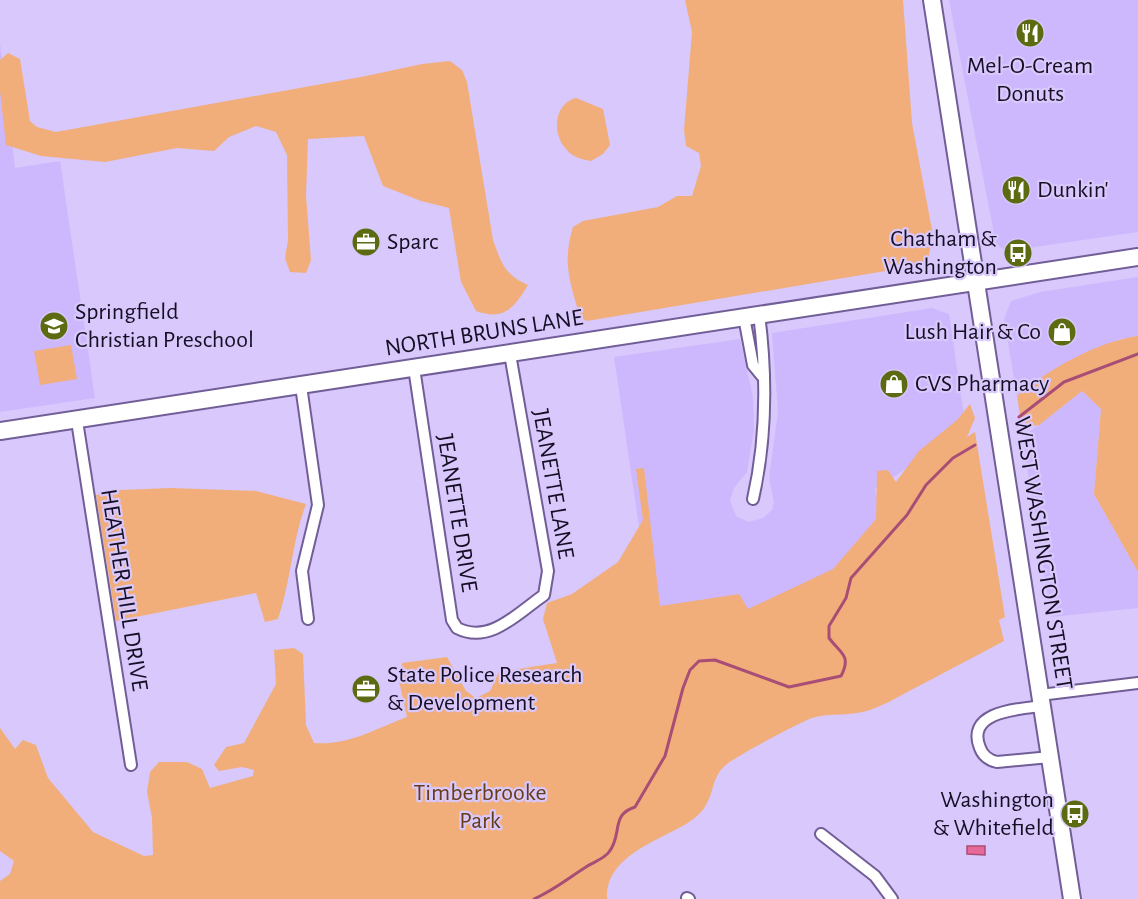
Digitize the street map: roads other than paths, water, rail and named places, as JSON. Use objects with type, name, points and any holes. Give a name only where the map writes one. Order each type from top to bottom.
[{"type":"main road","name":"WEST WASHINGTON STREET","points":[[932,0],[1071,899]]},
{"type":"main road","name":"NORTH BRUNS LANE","points":[[0,431],[1138,257]]},
{"type":"street","points":[[752,316],[766,362],[762,376],[764,433],[753,499]]},
{"type":"street","name":"JEANETTE LANE","points":[[492,632],[544,595],[548,571],[510,354]]},
{"type":"street","name":"JEANETTE DRIVE","points":[[414,368],[452,620],[458,628],[465,632],[476,634],[492,632]]},
{"type":"street","points":[[301,386],[318,505],[302,571],[308,619]]},
{"type":"street","name":"HEATHER HILL DRIVE","points":[[77,421],[130,765]]},
{"type":"street","points":[[1050,757],[990,761],[982,753],[978,742],[982,724],[996,713],[1041,701],[1138,683]]},
{"type":"street","points":[[821,834],[875,876],[892,899]]},
{"type":"waterway","points":[[1019,417],[1064,382],[1138,354]]},
{"type":"waterway","points":[[534,899],[609,852],[619,820],[627,810],[635,807],[665,756],[683,688],[690,670],[699,661],[715,660],[789,687],[841,676],[845,659],[829,638],[829,626],[846,598],[851,578],[907,515],[926,485],[953,458],[975,445]]},
{"type":"place","name":"Mel-O-Cream Donuts","points":[[1030,33]]},
{"type":"place","name":"Dunkin'","points":[[1016,190]]},
{"type":"place","name":"Sparc","points":[[366,242]]},
{"type":"place","name":"Chatham & Washington","points":[[1018,253]]},
{"type":"place","name":"Springfield Christian Preschool","points":[[54,326]]},
{"type":"place","name":"Lush Hair & Co","points":[[1062,332]]},
{"type":"place","name":"CVS Pharmacy","points":[[894,384]]},
{"type":"place","name":"State Police Research & Development","points":[[366,689]]},
{"type":"place","name":"Washington & Whitefield","points":[[1075,814]]},
{"type":"park label","name":"Timberbrooke Park","points":[[480,807]]}]
